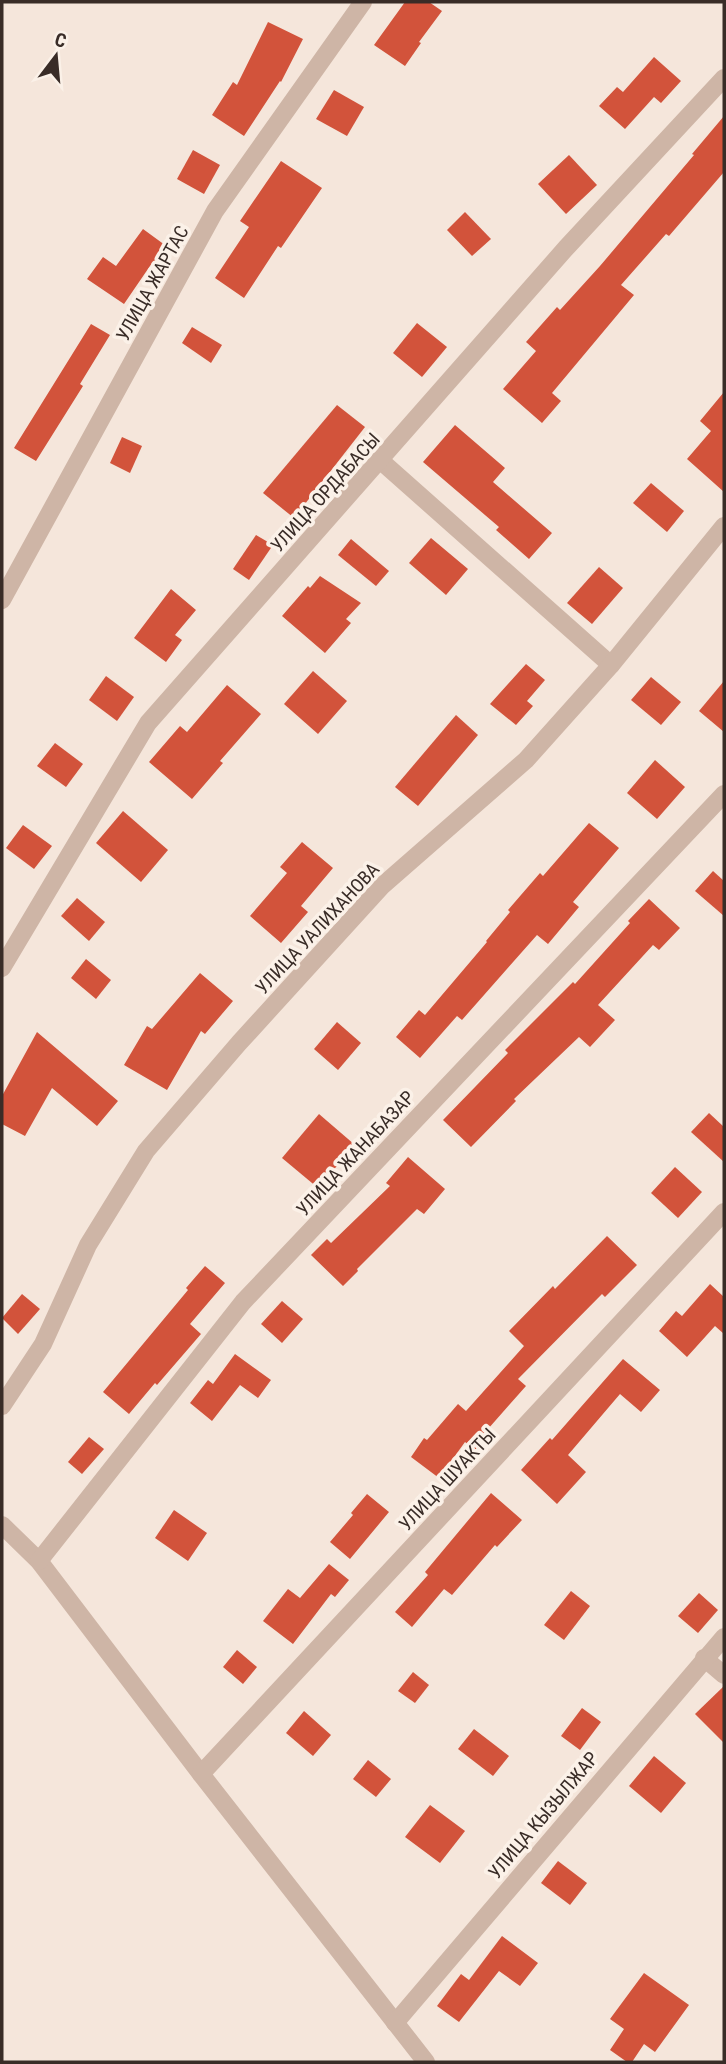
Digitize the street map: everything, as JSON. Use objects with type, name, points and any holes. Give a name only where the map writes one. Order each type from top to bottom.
[{"type":"street","name":"УЛИЦА ЖАРТАС","points":[[2,600],[215,211],[363,2]]},
{"type":"street","name":"УЛИЦА ОРДАБАСЫ","points":[[2,968],[148,723],[566,248],[724,78]]},
{"type":"street","points":[[381,461],[611,665]]},
{"type":"street","name":"УЛИЦА УАЛИХАНОВА","points":[[2,1406],[43,1344],[88,1245],[146,1151],[239,1043],[382,886],[526,760],[611,665],[724,526]]},
{"type":"street","name":"УЛИЦА ЖАНАБАЗАР","points":[[39,1561],[243,1302],[724,794]]},
{"type":"street","name":"УЛИЦА ШУАКТЫ","points":[[201,1774],[724,1212]]},
{"type":"street","points":[[2,1525],[39,1561],[426,2062]]},
{"type":"street","name":"УЛИЦА КЫЗЫЛЖАР","points":[[395,2023],[724,1637]]},
{"type":"street","points":[[704,1658],[724,1675]]},
{"type":"building","points":[[405,2],[429,2],[442,11],[405,66],[374,45]]},
{"type":"building","points":[[268,22],[303,39],[281,82],[244,136],[212,115],[233,82],[237,85]]},
{"type":"building","points":[[654,57],[681,81],[661,103],[654,97],[625,129],[599,106],[617,87],[623,92]]},
{"type":"building","points":[[334,90],[364,107],[347,136],[316,119]]},
{"type":"building","points":[[724,116],[724,172],[669,236],[666,234],[621,285],[634,295],[552,393],[561,401],[542,423],[503,389],[536,351],[526,342],[557,307],[560,310],[600,266]]},
{"type":"building","points":[[193,150],[220,165],[204,194],[177,179]]},
{"type":"building","points":[[569,155],[597,185],[566,214],[538,184]]},
{"type":"building","points":[[281,161],[322,188],[281,248],[278,246],[244,298],[215,278],[249,227],[240,221]]},
{"type":"building","points":[[465,212],[491,239],[472,256],[447,230]]},
{"type":"building","points":[[143,229],[169,248],[157,266],[152,263],[124,304],[87,279],[103,257],[116,266]]},
{"type":"building","points":[[417,323],[447,347],[422,377],[393,353]]},
{"type":"building","points":[[91,324],[110,335],[80,384],[83,386],[36,461],[14,448]]},
{"type":"building","points":[[192,327],[222,345],[211,363],[182,343]]},
{"type":"building","points":[[724,392],[724,492],[687,459],[711,431],[700,421]]},
{"type":"building","points":[[337,405],[365,427],[294,518],[263,493]]},
{"type":"building","points":[[455,425],[505,468],[493,482],[552,533],[529,559],[496,530],[499,527],[423,462]]},
{"type":"building","points":[[122,437],[142,446],[130,473],[110,463]]},
{"type":"building","points":[[651,483],[684,511],[667,532],[633,503]]},
{"type":"building","points":[[256,535],[273,545],[249,580],[233,569]]},
{"type":"building","points":[[431,538],[468,569],[446,595],[409,563]]},
{"type":"building","points":[[351,539],[389,571],[376,586],[338,555]]},
{"type":"building","points":[[599,567],[623,588],[592,624],[567,603]]},
{"type":"building","points":[[320,576],[361,603],[346,619],[351,623],[325,653],[282,616]]},
{"type":"building","points":[[171,589],[196,610],[175,635],[182,640],[166,662],[134,638]]},
{"type":"building","points":[[526,664],[545,680],[527,701],[533,706],[516,725],[490,704]]},
{"type":"building","points":[[313,671],[347,701],[318,734],[284,704]]},
{"type":"building","points":[[106,676],[134,697],[117,721],[89,700]]},
{"type":"building","points":[[651,677],[681,702],[661,725],[631,700]]},
{"type":"building","points":[[724,681],[724,732],[699,711]]},
{"type":"building","points":[[227,685],[261,714],[220,761],[223,763],[192,799],[149,762],[180,726],[187,732]]},
{"type":"building","points":[[456,715],[478,735],[418,806],[395,787]]},
{"type":"building","points":[[55,743],[83,764],[66,787],[37,766]]},
{"type":"building","points":[[655,760],[685,787],[657,819],[627,793]]},
{"type":"building","points":[[123,811],[168,850],[141,882],[96,843]]},
{"type":"building","points":[[589,823],[619,848],[573,902],[579,907],[548,944],[537,935],[462,1020],[457,1016],[420,1058],[396,1037],[419,1010],[425,1015],[487,942],[510,912],[508,910],[540,873],[543,876]]},
{"type":"building","points":[[23,825],[52,846],[34,869],[6,848]]},
{"type":"building","points":[[302,842],[333,868],[301,906],[308,912],[281,943],[250,916],[287,873],[280,867]]},
{"type":"building","points":[[713,871],[724,881],[724,916],[695,891]]},
{"type":"building","points":[[77,898],[105,922],[89,941],[61,916]]},
{"type":"building","points":[[649,899],[680,928],[659,950],[653,945],[598,1005],[615,1020],[590,1047],[579,1037],[514,1099],[516,1101],[471,1147],[443,1120],[508,1053],[505,1050],[573,982],[575,984]]},
{"type":"building","points":[[86,959],[111,980],[96,999],[71,978]]},
{"type":"building","points":[[200,973],[233,1001],[205,1034],[201,1031],[167,1090],[124,1065],[147,1026],[152,1029]]},
{"type":"building","points":[[337,1022],[361,1043],[338,1070],[314,1049]]},
{"type":"building","points":[[37,1032],[118,1101],[97,1126],[52,1088],[25,1136],[2,1124],[2,1096]]},
{"type":"building","points":[[709,1113],[724,1127],[724,1162],[691,1132]]},
{"type":"building","points":[[319,1114],[355,1145],[318,1188],[282,1158]]},
{"type":"building","points":[[408,1157],[445,1189],[424,1214],[417,1209],[343,1286],[311,1255],[327,1239],[331,1243],[390,1186],[386,1183]]},
{"type":"building","points":[[675,1167],[702,1192],[678,1218],[651,1193]]},
{"type":"building","points":[[607,1236],[637,1265],[605,1297],[602,1294],[518,1379],[526,1386],[488,1429],[491,1431],[475,1450],[465,1442],[439,1478],[411,1457],[424,1438],[427,1440],[458,1404],[466,1411],[524,1346],[509,1331]]},
{"type":"building","points":[[205,1266],[225,1283],[190,1324],[201,1334],[129,1414],[103,1392]]},
{"type":"building","points":[[710,1284],[724,1297],[724,1334],[715,1326],[687,1357],[659,1331],[676,1311],[682,1316]]},
{"type":"building","points":[[22,1294],[40,1309],[18,1334],[2,1318]]},
{"type":"building","points":[[282,1301],[303,1319],[282,1343],[261,1324]]},
{"type":"building","points":[[235,1354],[271,1380],[258,1398],[240,1385],[212,1421],[190,1403],[208,1380],[213,1384]]},
{"type":"building","points":[[623,1359],[660,1390],[641,1412],[620,1394],[568,1455],[586,1472],[557,1504],[521,1470],[550,1438],[552,1440]]},
{"type":"building","points":[[89,1437],[104,1449],[82,1474],[68,1462]]},
{"type":"building","points":[[491,1493],[522,1520],[497,1547],[495,1545],[452,1595],[444,1589],[412,1627],[395,1612],[428,1575],[425,1572]]},
{"type":"building","points":[[367,1494],[389,1512],[350,1559],[330,1542]]},
{"type":"building","points":[[174,1510],[207,1533],[188,1561],[155,1538]]},
{"type":"building","points":[[329,1564],[349,1580],[335,1597],[331,1594],[293,1644],[263,1621],[288,1589],[300,1598]]},
{"type":"building","points":[[571,1591],[590,1606],[564,1640],[544,1625]]},
{"type":"building","points":[[699,1593],[718,1610],[698,1633],[678,1616]]},
{"type":"building","points":[[237,1650],[257,1667],[243,1684],[223,1667]]},
{"type":"building","points":[[413,1672],[429,1685],[415,1703],[398,1691]]},
{"type":"building","points":[[724,1686],[724,1743],[695,1714]]},
{"type":"building","points":[[582,1708],[601,1722],[580,1750],[561,1736]]},
{"type":"building","points":[[304,1711],[331,1735],[313,1756],[286,1733]]},
{"type":"building","points":[[474,1729],[509,1756],[493,1776],[458,1749]]},
{"type":"building","points":[[654,1756],[686,1783],[661,1813],[629,1786]]},
{"type":"building","points":[[368,1760],[391,1779],[376,1797],[353,1779]]},
{"type":"building","points":[[430,1805],[465,1831],[440,1863],[405,1837]]},
{"type":"building","points":[[558,1861],[587,1883],[570,1905],[541,1883]]},
{"type":"building","points":[[502,1936],[538,1963],[520,1986],[499,1971],[459,2022],[437,2006],[461,1974],[469,1980]]},
{"type":"building","points":[[644,1973],[689,2005],[655,2052],[644,2044],[632,2062],[627,2062],[610,2050],[624,2029],[610,2019]]}]
